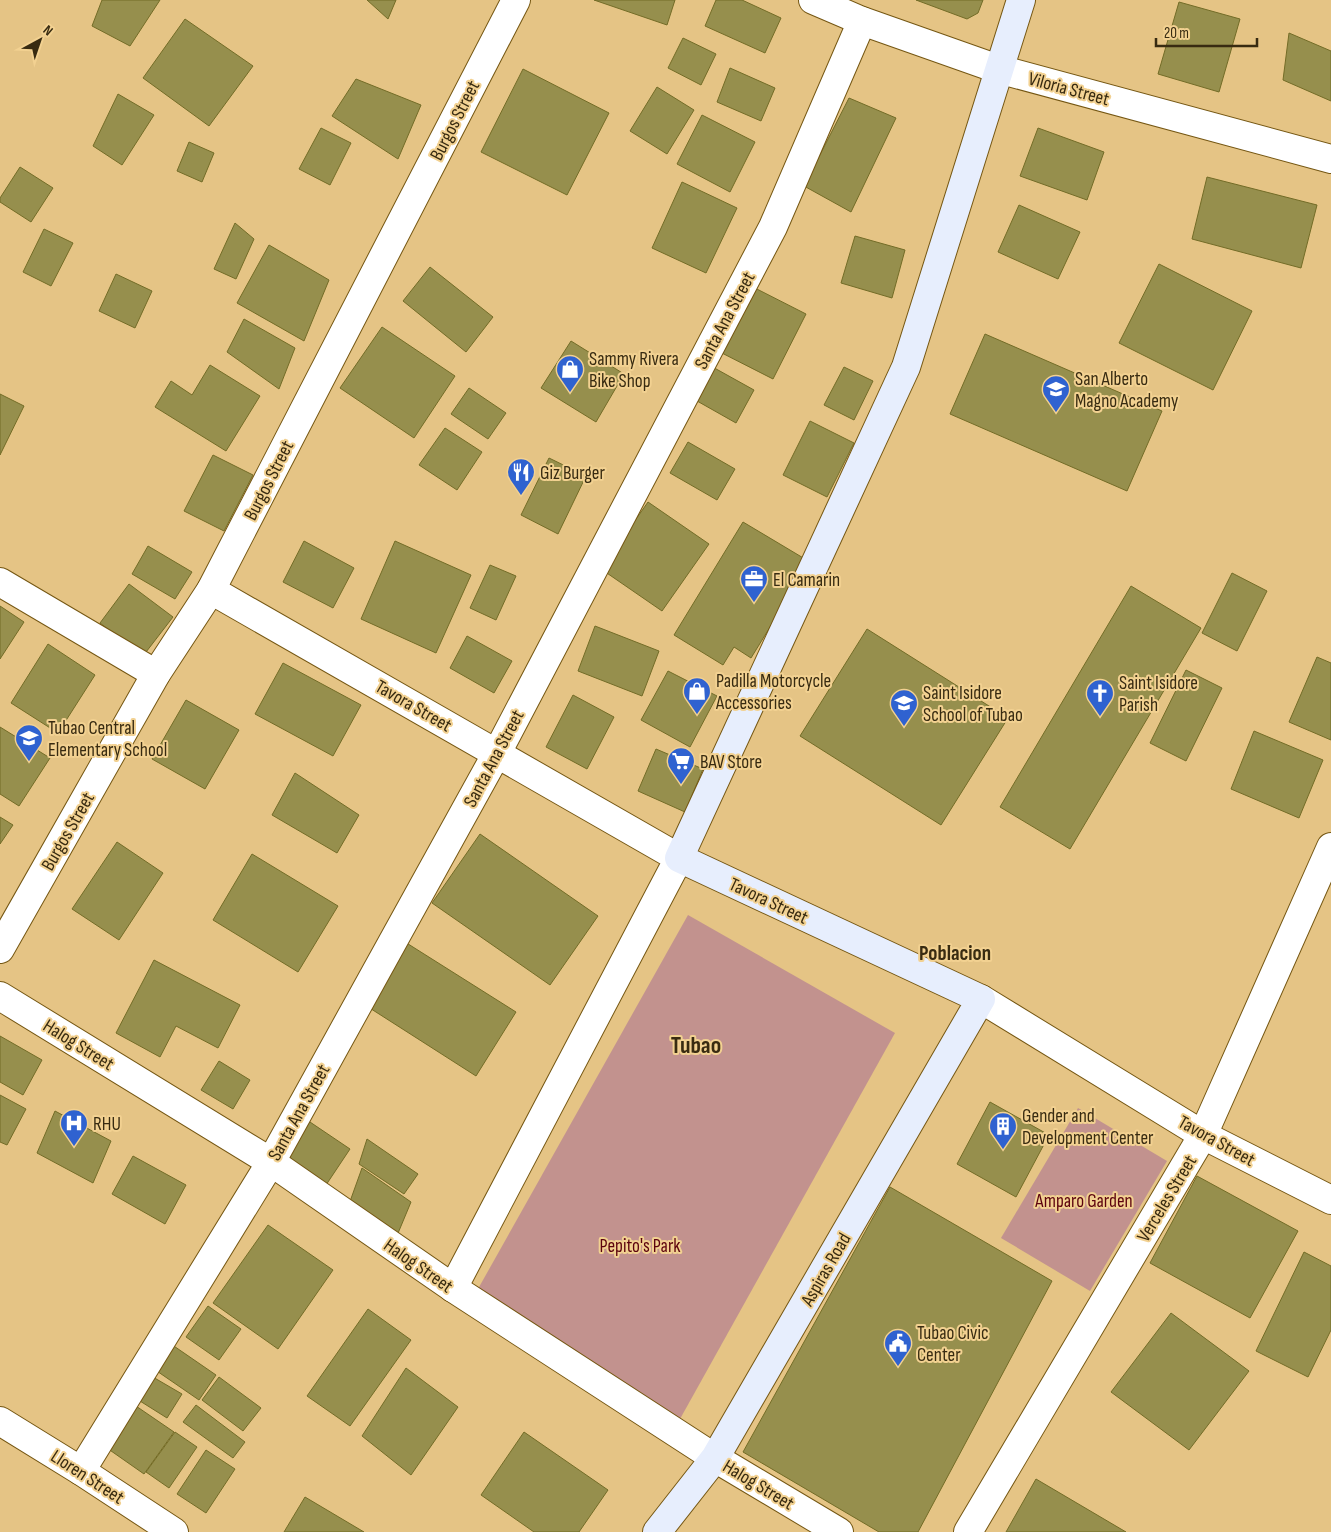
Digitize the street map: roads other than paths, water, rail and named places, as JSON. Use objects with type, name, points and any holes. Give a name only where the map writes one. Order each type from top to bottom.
[{"type":"main road","points":[[679,858],[906,367],[1020,0]]},
{"type":"main road","name":"Tavora Street","points":[[679,858],[981,998]]},
{"type":"main road","name":"Aspiras Road","points":[[658,1532],[716,1458],[981,998]]},
{"type":"street","name":"Burgos Street","points":[[0,949],[156,674],[211,590],[516,0]]},
{"type":"street","name":"Viloria Street","points":[[813,0],[862,21],[998,69],[1331,159]]},
{"type":"street","name":"Santa Ana Street","points":[[81,1471],[271,1162],[497,752],[773,227],[862,21]]},
{"type":"street","points":[[0,582],[156,674]]},
{"type":"street","name":"Tavora Street","points":[[211,590],[497,752],[679,858]]},
{"type":"street","name":"Verceles Street","points":[[968,1532],[1203,1135],[1331,847]]},
{"type":"street","points":[[453,1288],[679,858]]},
{"type":"street","name":"Halog Street","points":[[0,996],[271,1162],[453,1288],[716,1458],[839,1532]]},
{"type":"street","name":"Tavora Street","points":[[981,998],[1203,1135],[1331,1200]]},
{"type":"street","name":"Lloren Street","points":[[0,1421],[174,1532]]},
{"type":"place","name":"Sammy Rivera Bike Shop","points":[[570,393]]},
{"type":"place","name":"San Alberto Magno Academy","points":[[1056,413]]},
{"type":"place","name":"Giz Burger","points":[[521,496]]},
{"type":"place","name":"El Camarin","points":[[754,603]]},
{"type":"place","name":"Padilla Motorcycle Accessories","points":[[697,715]]},
{"type":"place","name":"Saint Isidore Parish","points":[[1100,717]]},
{"type":"place","name":"Saint Isidore School of Tubao","points":[[904,727]]},
{"type":"place","name":"Tubao Central Elementary School","points":[[29,762]]},
{"type":"place","name":"BAV Store","points":[[681,785]]},
{"type":"place","name":"RHU","points":[[74,1147]]},
{"type":"place","name":"Gender and Development Center","points":[[1003,1150]]},
{"type":"place","name":"Tubao Civic Center","points":[[898,1367]]},
{"type":"district","name":"Poblacion","points":[[955,953]]},
{"type":"district","name":"Tubao","points":[[696,1045]]},
{"type":"park label","name":"Amparo Garden","points":[[1084,1200]]},
{"type":"park label","name":"Pepito's Park","points":[[640,1245]]}]
